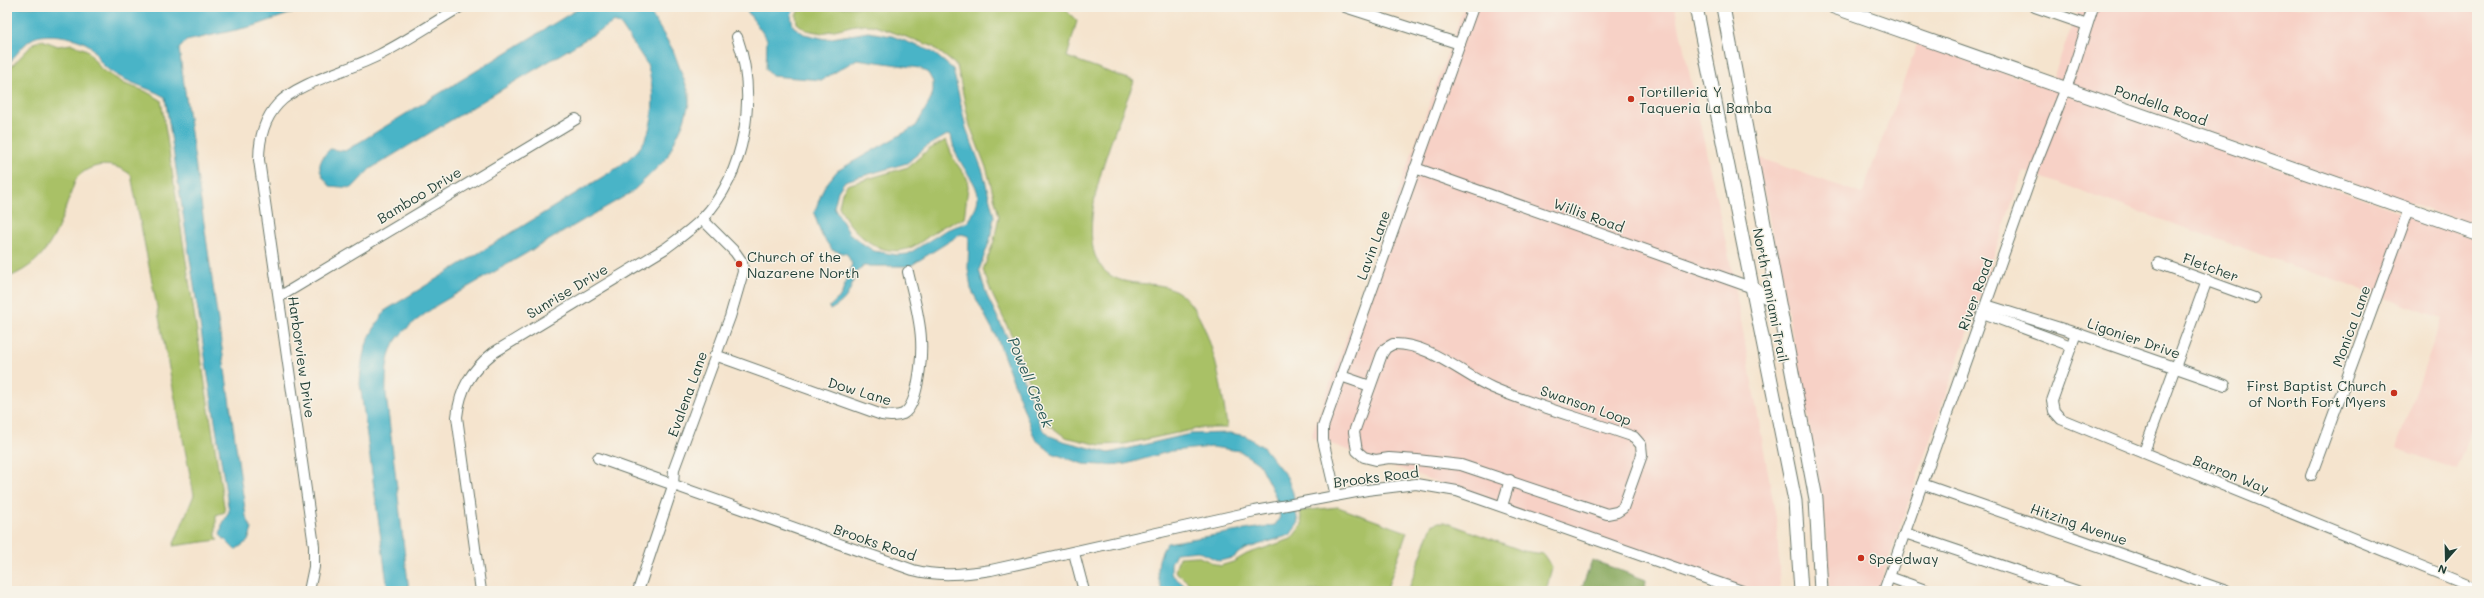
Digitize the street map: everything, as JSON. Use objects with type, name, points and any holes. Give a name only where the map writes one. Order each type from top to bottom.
[{"type":"main road","name":"North Tamiami Trail","points":[[1696,7],[1754,288],[1795,501],[1801,591]]},
{"type":"main road","name":"Pondella Road","points":[[1834,7],[2477,233]]},
{"type":"main road","name":"North Tamiami Trail","points":[[1725,9],[1816,499],[1821,591]]},
{"type":"main road","points":[[1754,288],[1770,299],[1783,318]]},
{"type":"main road","points":[[1800,574],[1806,591]]},
{"type":"street","name":"Harborview Drive","points":[[309,591],[314,567],[314,546],[259,160],[259,145],[264,126],[272,112],[288,95],[380,55],[460,7]]},
{"type":"street","points":[[1345,7],[1460,44]]},
{"type":"street","name":"Lavin Lane","points":[[1336,496],[1323,440],[1323,428],[1473,7]]},
{"type":"street","points":[[2035,7],[2087,25]]},
{"type":"street","name":"River Road","points":[[1884,591],[2037,162],[2066,88],[2093,7]]},
{"type":"street","name":"Sunrise Drive","points":[[481,591],[457,417],[462,388],[469,376],[497,350],[666,248],[702,219],[726,184],[737,158],[744,131],[747,95],[742,56],[736,37]]},
{"type":"street","name":"Bamboo Drive","points":[[279,296],[576,119]]},
{"type":"street","name":"Willis Road","points":[[1415,168],[1754,288]]},
{"type":"street","name":"Monica Lane","points":[[2311,476],[2409,209]]},
{"type":"street","name":"Evalena Lane","points":[[638,591],[673,486],[674,469],[715,356],[743,272],[742,262],[735,252],[702,219]]},
{"type":"street","name":"Fletcher","points":[[2158,263],[2254,298]]},
{"type":"street","name":"Dow Lane","points":[[715,356],[868,410],[894,417],[904,413],[912,405],[915,394],[921,348],[908,272]]},
{"type":"street","points":[[2144,452],[2207,280]]},
{"type":"street","points":[[1985,309],[2030,332],[2071,346]]},
{"type":"street","name":"Ligonier Drive","points":[[1985,309],[2033,320],[2076,333],[2225,384]]},
{"type":"street","points":[[2030,332],[2033,320]]},
{"type":"street","name":"Barron Way","points":[[2076,333],[2052,401],[2054,411],[2061,419],[2477,589]]},
{"type":"street","name":"Swanson Loop","points":[[1400,344],[1430,353],[1493,388],[1634,437],[1642,450],[1626,502],[1623,508],[1612,514],[1596,511],[1510,480],[1461,465],[1389,458],[1376,460],[1364,458],[1357,451],[1354,432],[1370,386],[1386,348],[1400,344]]},
{"type":"street","points":[[1341,376],[1370,386]]},
{"type":"street","name":"Brooks Road","points":[[598,458],[673,486],[914,570],[935,575],[957,575],[991,570],[1074,553],[1305,501],[1402,485],[1430,485],[1457,491],[1502,506],[1742,591]]},
{"type":"street","points":[[1502,506],[1510,480]]},
{"type":"street","name":"Hitzing Avenue","points":[[1922,484],[2226,591]]},
{"type":"street","points":[[1905,533],[2077,591]]},
{"type":"street","points":[[1074,553],[1084,591]]},
{"type":"street","points":[[1889,577],[1928,591]]},
{"type":"shaded area","points":[[1464,7],[1675,7],[1733,276],[1777,523],[1780,591],[1743,591],[1311,437]]},
{"type":"shaded area","points":[[2079,7],[2477,7],[2477,227],[2053,78]]},
{"type":"shaded area","points":[[1918,42],[2477,239],[2477,415],[2457,470],[2396,448],[2442,318],[2023,171],[1878,591],[1829,591],[1827,535],[1806,405],[1757,157],[1862,194]]},
{"type":"green space","points":[[801,7],[1063,7],[1077,21],[1067,57],[1134,81],[1099,179],[1093,207],[1091,233],[1095,255],[1106,272],[1114,277],[1132,283],[1170,288],[1178,292],[1189,302],[1199,317],[1213,354],[1222,395],[1227,428],[1201,428],[1124,444],[1100,445],[1065,437],[1049,425],[1041,415],[1017,347],[992,294],[983,270],[994,241],[999,216],[987,170],[970,126],[957,66],[932,46],[872,25],[855,25],[822,33],[806,30],[797,23],[796,15]]},
{"type":"green space","points":[[42,40],[58,46],[72,44],[87,50],[101,69],[125,84],[145,91],[161,100],[225,512],[216,515],[216,536],[218,540],[173,546],[194,495],[131,175],[117,167],[102,165],[88,169],[82,173],[76,179],[59,225],[45,250],[36,261],[7,278],[7,71],[34,43]]},
{"type":"green space","points":[[946,140],[954,160],[967,178],[968,187],[964,219],[944,226],[912,247],[896,251],[875,246],[857,233],[839,206],[842,193],[847,185],[908,167],[928,150]]},
{"type":"green space","points":[[1338,507],[1407,532],[1386,591],[1198,591],[1175,571],[1179,557],[1197,556],[1220,566],[1233,562],[1247,554],[1291,539],[1302,525],[1300,511]]},
{"type":"green space","points":[[1439,522],[1445,522],[1523,551],[1543,554],[1552,567],[1546,591],[1408,591],[1432,525]]},
{"type":"green space","points":[[1592,560],[1646,580],[1645,591],[1581,591]]},
{"type":"water","points":[[7,7],[309,7],[254,26],[186,41],[179,49],[246,516],[252,529],[248,541],[235,550],[220,535],[222,525],[229,512],[165,97],[109,71],[91,47],[86,43],[62,36],[45,35],[32,39],[25,44],[7,65]]},
{"type":"water","points":[[581,7],[647,7],[673,50],[689,93],[689,104],[683,124],[666,159],[632,192],[437,305],[412,324],[396,341],[391,350],[388,362],[386,394],[409,591],[388,591],[360,384],[362,361],[366,345],[374,329],[386,310],[617,168],[636,153],[649,131],[651,120],[653,97],[650,74],[647,64],[621,25],[614,22],[370,169],[352,188],[330,186],[323,176],[320,163],[330,149],[345,151]]},
{"type":"water","points":[[748,7],[796,7],[791,15],[793,26],[804,34],[826,39],[868,32],[892,36],[931,51],[953,69],[966,128],[983,172],[994,216],[990,240],[979,270],[987,296],[1013,349],[1041,427],[1050,436],[1063,441],[1109,453],[1190,434],[1230,433],[1246,436],[1263,447],[1287,477],[1293,493],[1298,524],[1290,535],[1245,549],[1233,558],[1219,561],[1198,551],[1176,553],[1171,563],[1171,574],[1191,591],[1162,591],[1158,566],[1161,554],[1167,543],[1275,525],[1280,517],[1275,495],[1259,464],[1240,451],[1212,447],[1171,451],[1126,464],[1102,465],[1083,464],[1052,453],[1035,439],[997,338],[971,289],[968,268],[969,236],[961,234],[910,266],[863,266],[855,276],[849,293],[845,299],[830,310],[829,307],[841,296],[852,264],[847,254],[832,250],[821,234],[814,213],[824,187],[837,171],[916,126],[930,101],[933,92],[933,82],[928,73],[919,68],[857,59],[822,80],[772,76],[766,69],[767,39],[747,11]],"holes":[[[947,135],[951,136],[957,155],[973,181],[978,195],[974,211],[968,222],[946,230],[908,254],[897,255],[874,251],[849,233],[834,207],[838,191],[845,181],[907,163],[926,147]]]},
{"type":"place","name":"Tortilleria Y Taqueria La Bamba","points":[[1631,99]]},
{"type":"place","name":"Church of the Nazarene North","points":[[739,264]]},
{"type":"place","name":"First Baptist Church of North Fort Myers","points":[[2394,393]]},
{"type":"place","name":"Speedway","points":[[1861,558]]},
{"type":"water label","name":"Powell Creek","points":[[1031,382]]}]
